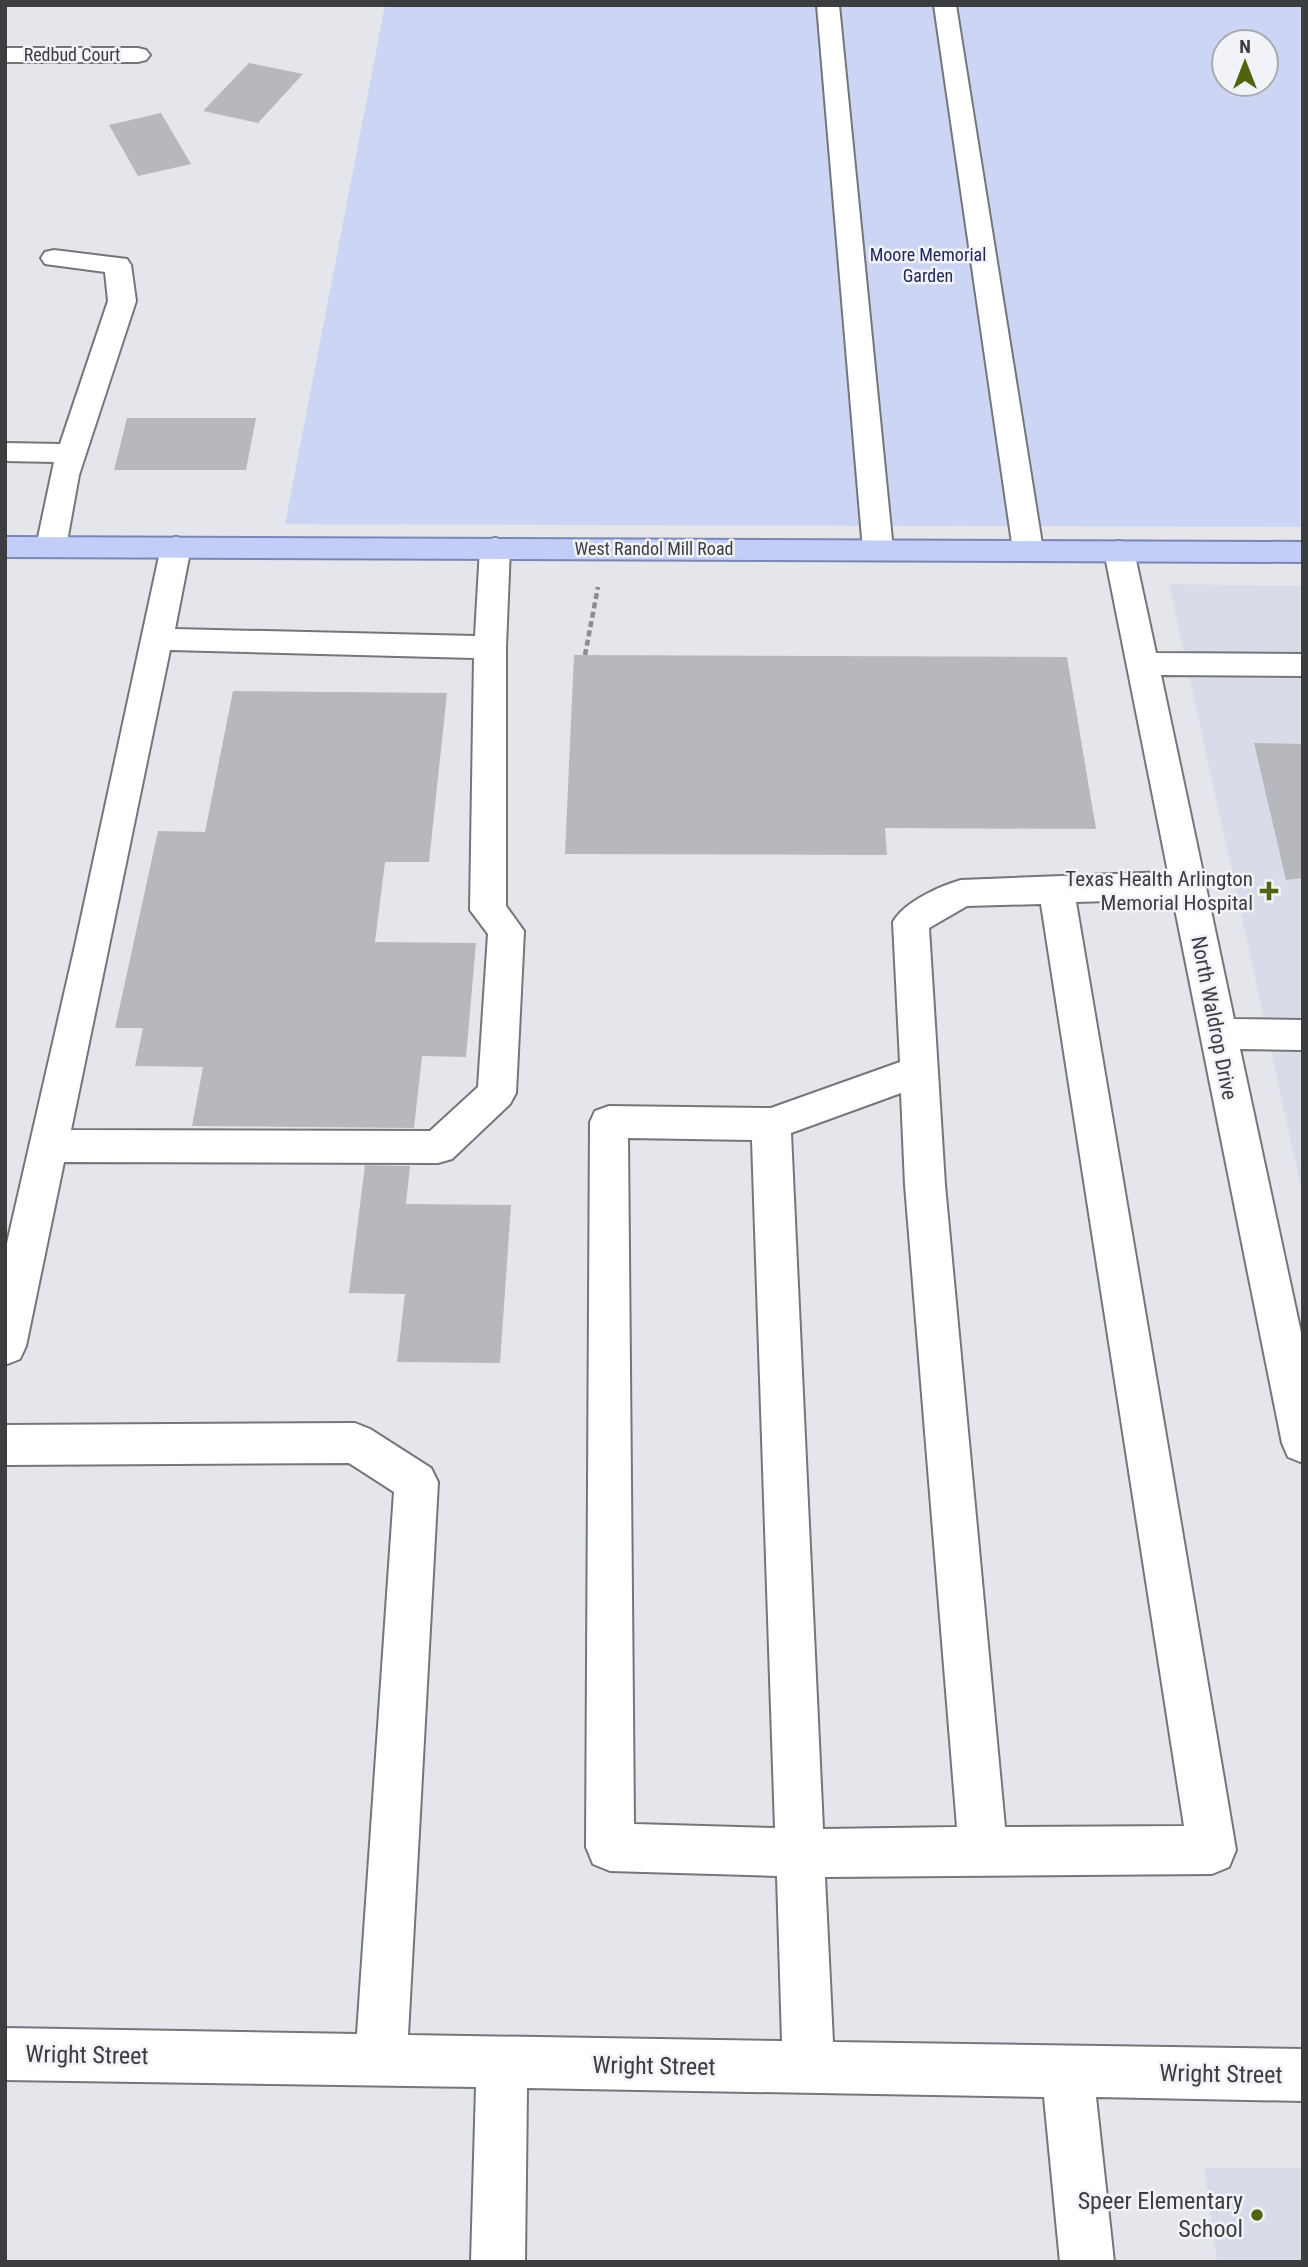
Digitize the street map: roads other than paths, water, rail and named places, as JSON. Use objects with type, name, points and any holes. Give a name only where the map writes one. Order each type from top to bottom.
[{"type":"main road","name":"West Randol Mill Road","points":[[5,547],[1303,552]]},
{"type":"street","points":[[828,5],[878,550]]},
{"type":"street","points":[[945,5],[1028,550]]},
{"type":"street","name":"Redbud Court","points":[[5,55],[138,55]]},
{"type":"street","points":[[51,547],[64,475],[122,300],[118,265],[54,258]]},
{"type":"street","points":[[5,452],[72,453]]},
{"type":"street","points":[[5,1346],[93,946],[176,548]]},
{"type":"street","points":[[48,1146],[438,1147],[497,1093],[506,931],[488,910],[490,647],[495,548]]},
{"type":"street","name":"North Waldrop Drive","points":[[1119,551],[1217,1034],[1294,1363],[1303,1443]]},
{"type":"street","points":[[156,639],[490,647]]},
{"type":"street","points":[[1142,664],[1303,664]]},
{"type":"street","points":[[983,1852],[925,1185],[911,922],[961,893],[1188,885]]},
{"type":"street","points":[[919,1071],[771,1124],[609,1122],[610,1847],[800,1853],[1212,1850],[1056,890]]},
{"type":"street","points":[[1217,1034],[1303,1035]]},
{"type":"street","points":[[771,1124],[809,2068]]},
{"type":"street","points":[[5,1445],[355,1443],[416,1482],[381,2061]]},
{"type":"street","name":"Wright Street","points":[[5,2054],[1303,2075]]},
{"type":"street","points":[[498,2262],[502,2063]]},
{"type":"street","points":[[1066,2073],[1087,2262]]},
{"type":"place","name":"Texas Health Arlington Memorial Hospital","points":[[1269,891]]},
{"type":"place","name":"Speer Elementary School","points":[[1257,2215]]},
{"type":"park label","name":"Moore Memorial Garden","points":[[928,265]]}]
